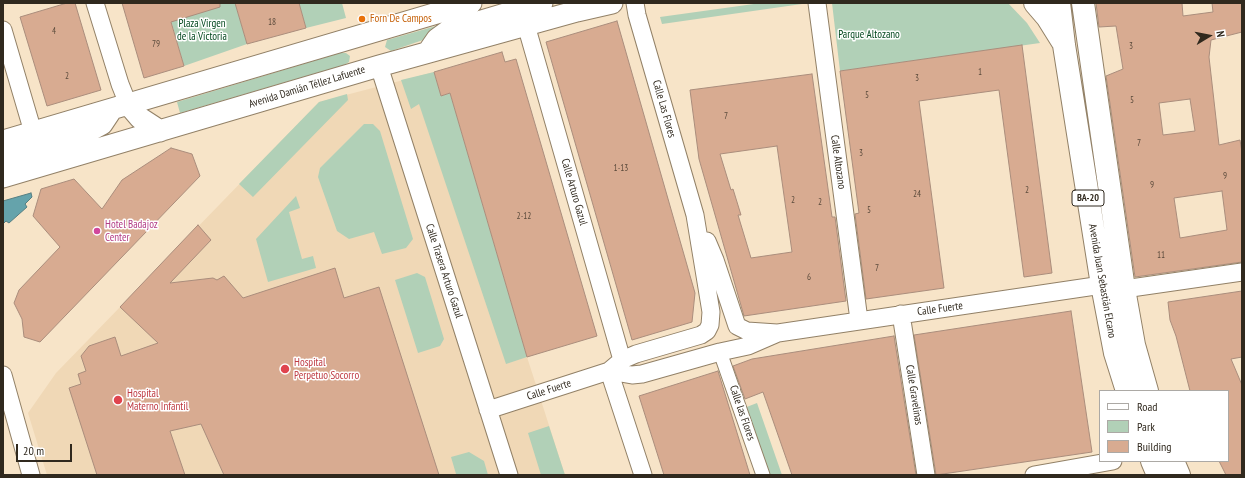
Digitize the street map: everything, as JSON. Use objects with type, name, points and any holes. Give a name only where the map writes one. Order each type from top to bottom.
[{"type":"highway","points":[[1035,3],[1047,17],[1064,45]]},
{"type":"highway","name":"Avenida Juan Sebastián Elcano","points":[[1059,3],[1064,45],[1102,285],[1115,353],[1127,390]]},
{"type":"highway","name":"Avenida Juan Sebastián Elcano","points":[[1083,3],[1124,288],[1134,345],[1147,390]]},
{"type":"highway","points":[[1152,462],[1158,475]]},
{"type":"highway","points":[[1173,462],[1179,475]]},
{"type":"street","points":[[3,156],[94,129],[120,107],[120,84],[96,3]]},
{"type":"street","points":[[3,141],[472,3]]},
{"type":"street","points":[[428,52],[437,39],[448,30],[542,3]]},
{"type":"street","name":"Avenida Damián Téllez Lafuente","points":[[3,177],[428,52],[612,3]]},
{"type":"street","name":"Calle Las Flores","points":[[635,3],[636,15],[695,215],[712,312],[710,325],[707,331],[701,335]]},
{"type":"street","name":"Calle Altozano","points":[[817,3],[859,320]]},
{"type":"street","name":"Calle Arturo Gazul","points":[[526,25],[622,360]]},
{"type":"street","points":[[3,30],[33,132]]},
{"type":"street","points":[[346,40],[364,50],[379,66]]},
{"type":"street","name":"Calle Trasera Arturo Gazul","points":[[379,66],[509,475]]},
{"type":"street","points":[[120,107],[160,131]]},
{"type":"street","name":"Calle Las Flores","points":[[695,215],[715,260],[737,326]]},
{"type":"street","points":[[1124,288],[1242,272]]},
{"type":"street","name":"Calle Fuerte","points":[[737,326],[747,331],[778,333],[1102,285]]},
{"type":"street","name":"Calle Gravelinas","points":[[901,314],[926,475]]},
{"type":"street","name":"Calle Fuerte","points":[[609,371],[632,375],[642,374],[757,343],[778,333]]},
{"type":"street","name":"Calle Fuerte","points":[[488,410],[609,371],[622,360],[701,335]]},
{"type":"street","name":"Calle las Flores","points":[[720,352],[764,475]]},
{"type":"street","points":[[609,371],[643,475]]},
{"type":"street","points":[[3,375],[31,475]]},
{"type":"street","points":[[1039,475],[1108,462]]},
{"type":"street","points":[[1092,475],[1112,462]]},
{"type":"shaded area","points":[[434,72],[441,96],[450,93],[527,357],[565,475],[47,475],[28,413],[56,373],[319,102]]},
{"type":"green space","name":"Plaza Virgen de la Victoria","points":[[166,3],[237,3],[236,6],[247,44],[184,66]]},
{"type":"green space","points":[[299,3],[342,3],[346,18],[306,28]]},
{"type":"green space","points":[[761,3],[802,4],[662,24],[660,17]]},
{"type":"green space","name":"Parque Altozano","points":[[832,3],[1008,3],[1027,23],[1040,43],[840,71]]},
{"type":"green space","points":[[436,26],[423,40],[391,51],[385,47],[387,40]]},
{"type":"green space","points":[[340,53],[346,53],[350,56],[349,62],[344,65],[180,113],[177,102]]},
{"type":"green space","points":[[434,72],[441,96],[450,93],[527,357],[506,364],[419,104],[411,109],[401,80]]},
{"type":"green space","points":[[347,94],[348,100],[253,197],[239,184],[319,102]]},
{"type":"green space","points":[[364,124],[373,124],[380,131],[413,239],[406,248],[382,254],[374,232],[349,239],[337,231],[318,177],[320,168]]},
{"type":"green space","points":[[296,196],[300,208],[289,212],[302,259],[313,256],[316,268],[268,282],[256,239]]},
{"type":"green space","points":[[417,273],[425,277],[444,339],[440,346],[418,353],[395,280]]},
{"type":"green space","points":[[757,403],[782,475],[768,475],[744,408]]},
{"type":"green space","points":[[549,426],[565,475],[541,475],[528,433]]},
{"type":"green space","points":[[469,452],[484,461],[488,475],[454,475],[456,474],[451,457]]},
{"type":"water","points":[[31,193],[32,197],[25,204],[27,207],[9,223],[6,221],[3,224],[3,201]]},
{"type":"building","points":[[67,3],[75,3],[101,90],[47,106],[20,17]]},
{"type":"building","points":[[122,3],[220,3],[220,7],[171,22],[184,66],[144,78]]},
{"type":"building","points":[[235,3],[299,3],[306,28],[247,44]]},
{"type":"building","points":[[1096,3],[1182,3],[1183,16],[1213,12],[1212,3],[1242,3],[1242,32],[1211,40],[1209,57],[1219,145],[1240,140],[1242,152],[1242,262],[1135,277],[1106,76],[1123,69],[1116,26],[1099,27]],"holes":[[[1190,99],[1195,131],[1163,135],[1159,103]],[[1222,191],[1227,230],[1180,238],[1174,198]]]},
{"type":"building","points":[[617,21],[695,293],[692,322],[632,340],[546,42]]},
{"type":"building","points":[[1022,45],[1052,273],[1024,277],[999,90],[919,101],[944,288],[866,299],[855,214],[859,213],[840,71]]},
{"type":"building","points":[[502,52],[505,62],[516,59],[597,336],[527,357],[450,93],[441,96],[434,72]]},
{"type":"building","points":[[812,74],[832,217],[835,217],[846,301],[744,316],[699,159],[690,90]],"holes":[[[777,146],[792,252],[751,258],[738,215],[741,215],[733,189],[731,190],[720,154]]]},
{"type":"building","name":"Hotel Badajoz Center","points":[[171,148],[192,154],[200,176],[40,342],[24,337],[22,319],[14,303],[19,290],[60,247],[33,216],[41,189],[74,179],[102,209],[122,180]]},
{"type":"building","name":"Hospital Perpetuo Socorro","points":[[198,225],[211,240],[170,283],[213,278],[217,280],[224,276],[243,298],[335,268],[344,298],[379,287],[439,475],[224,475],[201,424],[170,431],[185,475],[97,475],[69,388],[81,384],[78,374],[86,371],[81,356],[89,346],[115,337],[121,356],[158,343],[120,307]]},
{"type":"building","points":[[1242,291],[1242,357],[1231,359],[1242,385],[1242,475],[1226,475],[1220,462],[1229,462],[1229,390],[1190,390],[1176,336],[1170,320],[1168,302]]},
{"type":"building","points":[[1071,311],[1092,452],[936,475],[914,335]]},
{"type":"building","points":[[894,336],[916,475],[792,475],[763,392],[745,399],[733,366],[752,359]]},
{"type":"building","points":[[718,371],[750,475],[664,475],[639,396]]},
{"type":"place","name":"Forn De Campos","points":[[362,19]]},
{"type":"place","name":"Hotel Badajoz Center","points":[[97,231]]},
{"type":"place","name":"Hospital Perpetuo Socorro","points":[[285,369]]},
{"type":"place","name":"Hospital Materno Infantil","points":[[118,400]]}]
